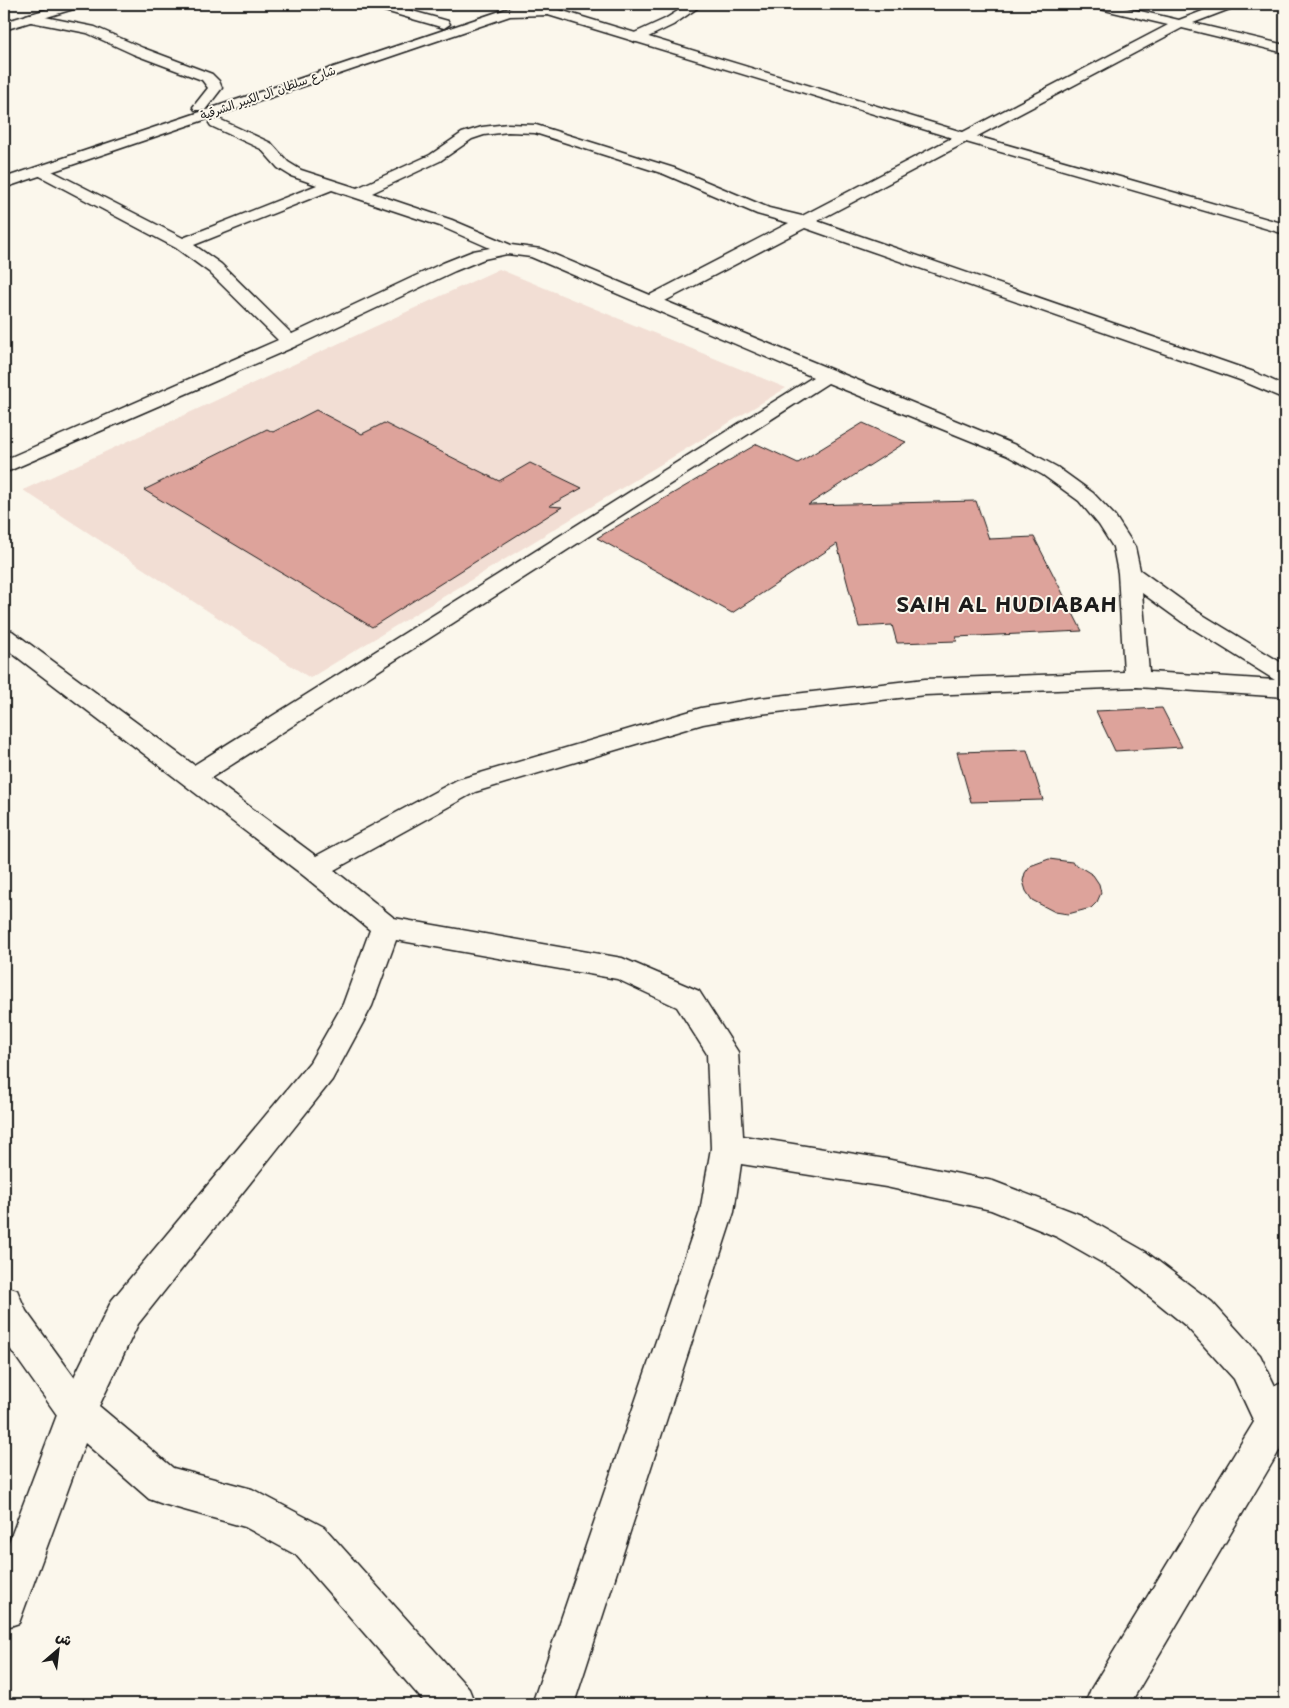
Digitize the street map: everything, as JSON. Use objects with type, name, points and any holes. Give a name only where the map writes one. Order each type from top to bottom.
[{"type":"street","points":[[4,26],[76,4]]},
{"type":"street","points":[[375,4],[444,24]]},
{"type":"street","name":"شارع سلطان آل الكبير الشرقية","points":[[4,172],[444,24],[532,4]]},
{"type":"street","points":[[635,38],[669,22],[697,4]]},
{"type":"street","points":[[1096,4],[1285,49]]},
{"type":"street","points":[[651,302],[1180,24],[1231,4]]},
{"type":"street","points":[[508,8],[548,7],[635,38],[964,137],[1285,229]]},
{"type":"street","name":"شارع سلطان آل الكبير الشرقية","points":[[4,183],[508,8]]},
{"type":"street","points":[[30,18],[91,30],[138,51],[207,77],[214,84],[215,88],[200,107]]},
{"type":"street","points":[[216,123],[266,146],[283,165],[296,173],[446,223],[507,249],[535,253],[826,376],[1013,451],[1050,471],[1086,497],[1108,521],[1124,547],[1137,679]]},
{"type":"street","points":[[358,194],[435,158],[467,136],[482,131],[508,128],[536,129],[669,171],[757,208],[804,222],[1247,376],[1285,393]]},
{"type":"street","points":[[41,171],[182,244],[215,268],[290,342]]},
{"type":"street","points":[[182,244],[332,185]]},
{"type":"street","points":[[1238,216],[1285,239]]},
{"type":"street","points":[[4,467],[290,342],[449,267],[479,255],[507,249]]},
{"type":"street","points":[[194,778],[826,376]]},
{"type":"street","points":[[1128,574],[1190,617],[1285,676]]},
{"type":"street","points":[[4,636],[194,778],[386,927],[622,969],[688,999],[722,1052],[727,1148],[717,1212],[552,1704]]},
{"type":"street","points":[[314,870],[466,786],[701,716],[760,706],[925,687],[1137,679],[1285,689]]},
{"type":"street","points":[[4,1608],[77,1412],[125,1312],[321,1071],[357,1006],[386,927]]},
{"type":"street","points":[[727,1148],[886,1172],[993,1196],[1069,1226],[1134,1262],[1199,1314],[1247,1367],[1280,1412],[1106,1704]]},
{"type":"street","points":[[4,1302],[12,1322],[77,1412],[163,1485],[252,1509],[310,1542],[454,1704]]},
{"type":"shaded area","points":[[499,269],[786,388],[310,678],[23,490]]},
{"type":"building","points":[[316,410],[362,434],[384,423],[499,481],[530,463],[582,488],[549,506],[562,507],[372,627],[144,490],[267,429],[273,432]]},
{"type":"building","points":[[863,423],[906,442],[808,505],[976,501],[989,539],[1034,537],[1082,631],[956,637],[957,641],[897,643],[892,625],[859,627],[837,544],[732,613],[597,538],[757,444],[798,463]]},
{"type":"building","points":[[1162,708],[1182,747],[1115,751],[1096,711]]},
{"type":"building","points":[[1027,750],[1043,800],[971,802],[957,752]]},
{"type":"building","points":[[1049,859],[1072,862],[1093,875],[1099,884],[1101,893],[1097,902],[1091,908],[1068,914],[1055,912],[1032,900],[1026,891],[1023,881],[1025,873],[1030,866]]},
{"type":"district","name":"SAIH AL HUDIABAH","points":[[1007,605]]}]
